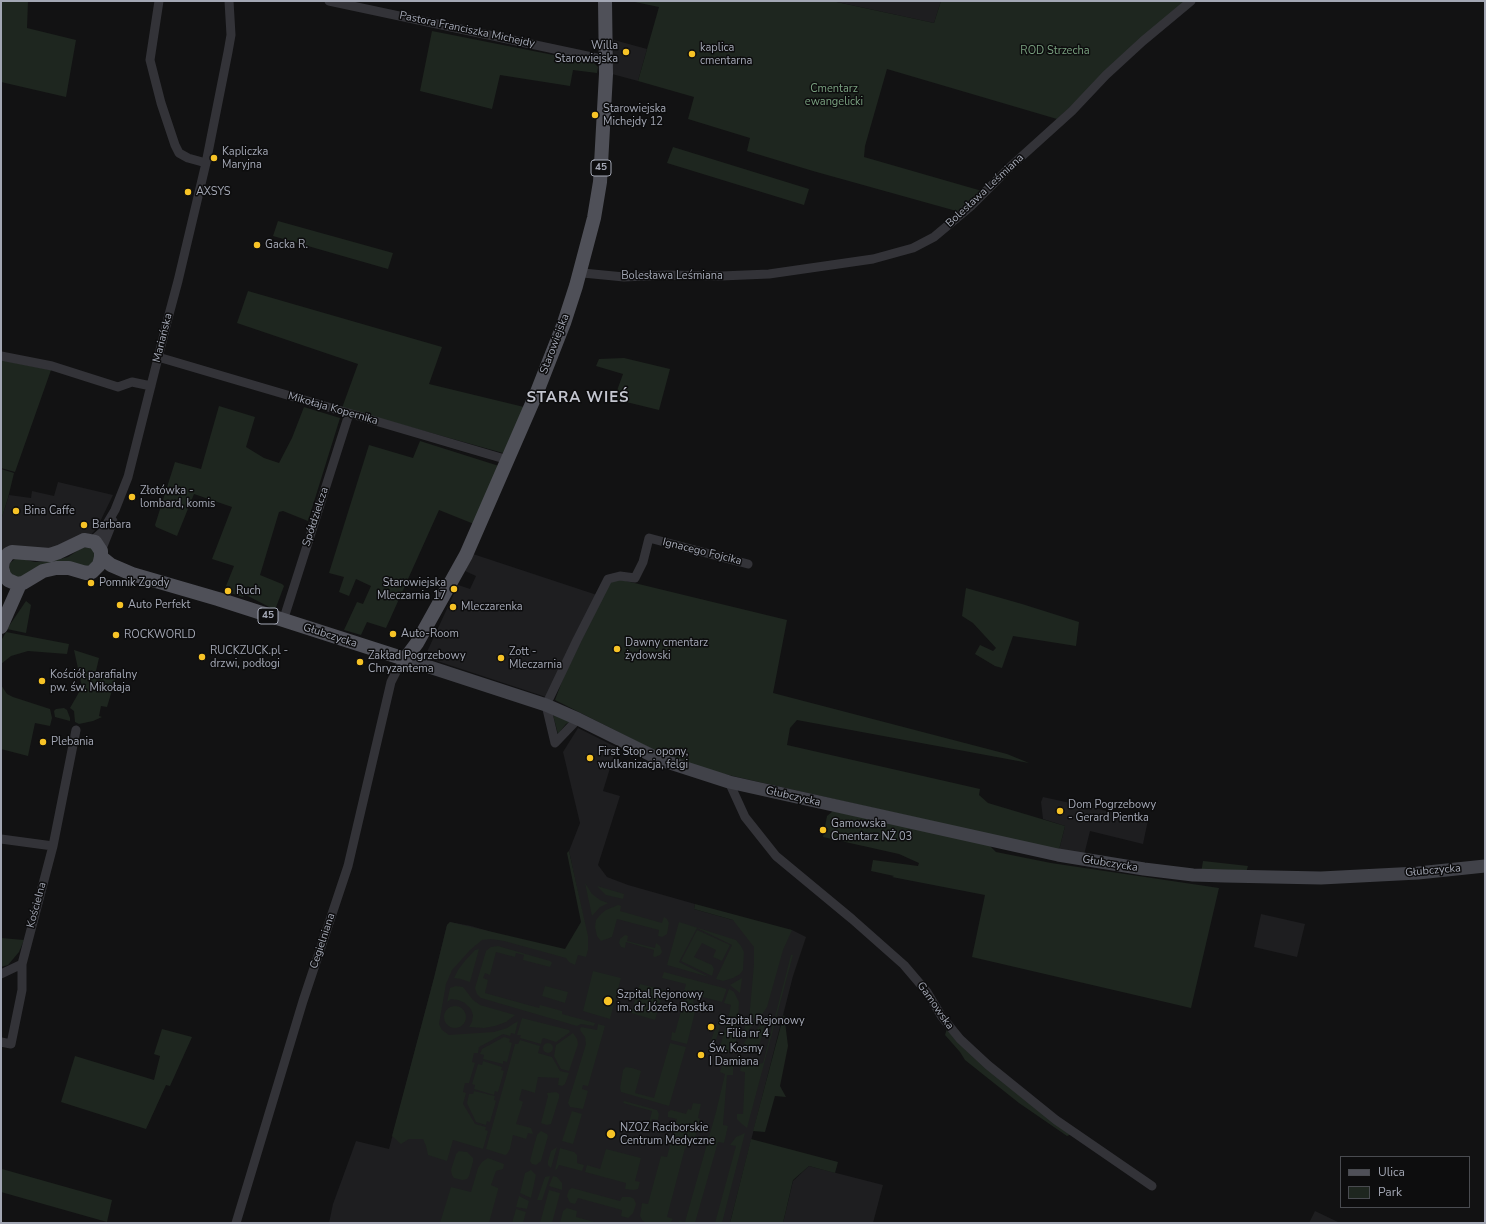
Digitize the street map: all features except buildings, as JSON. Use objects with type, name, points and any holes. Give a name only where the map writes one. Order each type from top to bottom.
[{"type":"main road","name":"Starowiejska","points":[[405,659],[417,643],[460,566],[508,460],[541,381],[564,323],[580,273],[594,218],[601,166],[606,60],[604,1]]},
{"type":"main road","points":[[1,606],[7,588],[8,576],[3,561],[4,555],[16,551],[39,555],[50,555],[65,550],[80,541],[92,541]]},
{"type":"main road","name":"45","points":[[92,541],[99,546],[101,554]]},
{"type":"main road","name":"Głubczycka","points":[[101,554],[111,565],[132,574],[405,659],[546,705],[661,760],[729,782],[1058,855],[1137,868],[1193,875],[1321,878],[1418,873],[1485,866]]},
{"type":"main road","points":[[95,570],[99,565],[101,554]]},
{"type":"main road","name":"45","points":[[8,576],[69,568],[86,573],[95,570]]},
{"type":"main road","name":"Głubczycka","points":[[95,570],[117,574],[132,574]]},
{"type":"main road","points":[[1,627],[8,576]]},
{"type":"street","points":[[159,1],[150,60],[161,103],[179,153],[188,158],[206,163]]},
{"type":"street","name":"Mariańska","points":[[101,554],[128,476],[184,260],[206,163],[230,41],[231,22],[229,1]]},
{"type":"street","name":"Pastora Franciszka Michejdy","points":[[329,1],[606,60]]},
{"type":"street","name":"Bolesława Leśmiana","points":[[583,273],[624,277],[769,274],[874,259],[913,248],[934,237],[971,206],[1010,167],[1072,111],[1106,75],[1143,41],[1192,1]]},
{"type":"street","points":[[1,356],[52,366],[118,387],[132,382],[151,386]]},
{"type":"street","name":"Mikołaja Kopernika","points":[[158,357],[508,460]]},
{"type":"street","name":"Spółdzielcza","points":[[283,621],[349,414]]},
{"type":"street","name":"Mariańska","points":[[92,541],[102,532],[115,510]]},
{"type":"street","name":"Ignacego Fojcika","points":[[546,705],[576,640],[608,579],[620,576],[635,578],[643,562],[649,538],[748,564]]},
{"type":"street","name":"Cegielniana","points":[[236,1223],[303,1001],[348,866],[391,682],[405,659]]},
{"type":"street","points":[[546,705],[555,744],[578,719]]},
{"type":"street","name":"Kościelna","points":[[1,1042],[11,1044],[22,990],[22,964],[53,846],[76,730]]},
{"type":"street","name":"Gamowska","points":[[729,782],[745,817],[776,856],[846,914],[904,965],[927,992],[942,1017],[960,1039],[988,1065],[1056,1120],[1152,1186]]},
{"type":"street","points":[[1,838],[53,846]]},
{"type":"street","points":[[1,974],[22,964]]},
{"type":"shaded area","points":[[832,1],[941,1],[934,23]]},
{"type":"shaded area","points":[[614,40],[647,49],[638,81],[612,74]]},
{"type":"shaded area","points":[[58,482],[113,495],[97,528],[89,537],[59,549],[1,552],[1,520],[9,495],[31,498],[32,491],[54,496]]},
{"type":"shaded area","points":[[473,554],[597,595],[546,697],[428,658],[426,654],[458,585],[470,589],[476,576],[465,571]]},
{"type":"shaded area","name":"Szpital Rejonowy im. dr Józefa Rostka","points":[[578,728],[618,748],[614,755],[603,791],[620,796],[598,865],[607,877],[628,885],[695,904],[694,909],[733,920],[792,930],[806,937],[793,976],[730,1223],[329,1223],[333,1204],[356,1141],[389,1149],[447,925],[450,922],[471,926],[568,954],[585,926],[569,851],[580,823],[563,752]]},
{"type":"shaded area","points":[[1043,797],[1148,820],[1143,844],[1090,831],[1084,855],[1059,850],[1065,826],[1043,819],[1041,802]]},
{"type":"shaded area","points":[[1261,914],[1305,924],[1297,957],[1254,947]]},
{"type":"shaded area","points":[[809,1166],[883,1185],[873,1223],[783,1223],[793,1181]]},
{"type":"shaded area","points":[[1315,1211],[1338,1222],[1309,1223]]},
{"type":"green space","points":[[1,1],[28,1],[27,28],[76,40],[66,97],[1,82]]},
{"type":"green space","points":[[630,1],[832,1],[934,23],[941,1],[1188,1],[1057,119],[887,69],[865,146],[864,157],[982,191],[960,212],[747,151],[750,138],[688,119],[694,97],[638,81],[659,7]]},
{"type":"green space","points":[[432,31],[594,63],[598,67],[597,73],[573,70],[570,86],[500,75],[492,109],[420,91]]},
{"type":"green space","points":[[673,147],[809,189],[804,205],[667,163]]},
{"type":"green space","points":[[278,221],[393,253],[388,269],[273,236]]},
{"type":"green space","points":[[248,291],[442,347],[429,384],[524,407],[503,453],[342,408],[358,364],[237,323]]},
{"type":"green space","points":[[624,358],[670,369],[659,410],[614,399],[623,374],[596,366],[599,359]]},
{"type":"green space","points":[[1,360],[51,370],[15,472],[1,468]]},
{"type":"green space","points":[[219,406],[255,417],[246,447],[264,458],[279,463],[292,438],[304,407],[340,418],[308,521],[283,511],[279,512],[260,575],[284,586],[275,610],[248,596],[244,595],[243,597],[224,591],[234,566],[212,559],[232,507],[194,494],[177,536],[156,527],[155,525],[175,462],[201,469]]},
{"type":"green space","points":[[420,441],[499,466],[474,524],[439,510],[386,628],[367,622],[361,635],[344,630],[357,602],[363,604],[371,586],[356,579],[349,596],[339,592],[344,577],[329,573],[369,445],[413,458]]},
{"type":"green space","points":[[1,469],[14,473],[1,520]]},
{"type":"green space","points":[[83,547],[91,548],[95,554],[92,565],[20,578],[12,576],[9,569],[10,563],[15,559],[35,562],[52,561],[68,557]]},
{"type":"green space","points":[[618,579],[787,620],[773,693],[1007,754],[1029,763],[797,720],[790,728],[787,745],[980,789],[979,795],[988,803],[1065,826],[1059,850],[715,772],[689,764],[650,748],[555,700],[564,676],[611,581]]},
{"type":"green space","points":[[966,588],[1079,622],[1076,646],[1013,636],[1002,668],[995,666],[975,654],[980,645],[993,651],[996,648],[973,623],[962,616]]},
{"type":"green space","points":[[26,601],[31,605],[26,633],[7,629]]},
{"type":"green space","points":[[6,632],[69,644],[67,654],[28,651],[11,656],[1,664],[1,641]]},
{"type":"green space","points":[[74,650],[99,658],[96,671],[116,677],[107,707],[101,706],[99,716],[102,717],[93,721],[79,724],[75,722],[74,711],[70,708],[82,687]]},
{"type":"green space","points":[[1,685],[7,694],[13,697],[50,709],[52,718],[50,726],[35,723],[28,756],[1,749]]},
{"type":"green space","points":[[64,708],[67,710],[70,721],[55,717],[54,711],[56,709]]},
{"type":"green space","points":[[555,713],[570,722],[566,724],[558,734],[553,715]]},
{"type":"green space","points":[[833,811],[989,845],[996,852],[1051,863],[1219,888],[1191,1008],[972,957],[985,895],[892,877],[894,876],[871,871],[873,860],[918,866],[919,863],[899,854],[823,837],[827,816]]},
{"type":"green space","points":[[569,851],[588,936],[588,950],[586,957],[578,955],[575,965],[569,962],[566,958],[504,941],[491,939],[482,940],[470,950],[452,970],[446,984],[439,1024],[442,1030],[449,1035],[494,1032],[507,1028],[518,1021],[515,1034],[511,1033],[510,1036],[503,1034],[479,1047],[478,1053],[474,1053],[472,1062],[475,1063],[469,1083],[465,1083],[463,1092],[466,1093],[463,1104],[475,1124],[486,1127],[485,1130],[488,1131],[483,1149],[453,1140],[447,1161],[428,1155],[423,1139],[409,1139],[401,1144],[392,1136],[447,925],[450,922],[565,949],[581,922],[567,853]]},
{"type":"green space","points":[[1203,861],[1248,866],[1246,873],[1201,873]]},
{"type":"green space","points":[[585,883],[592,894],[600,900],[608,903],[600,907],[592,916]]},
{"type":"green space","points":[[597,886],[624,894],[623,899],[606,895]]},
{"type":"green space","points":[[695,904],[792,930],[783,950],[767,1007],[761,1016],[749,1020],[754,947],[733,920],[694,909]]},
{"type":"green space","points":[[618,905],[621,906],[620,911],[662,923],[664,917],[669,923],[667,934],[662,937],[658,936],[659,930],[617,919],[612,937],[601,941],[597,936],[595,927],[596,920],[606,910]]},
{"type":"green space","points":[[679,922],[736,940],[744,952],[743,970],[740,974],[723,981],[716,979],[732,945],[697,928],[679,962],[709,977],[667,965]]},
{"type":"green space","points":[[697,930],[730,945],[722,961],[713,957],[716,950],[702,943],[694,957],[712,965],[714,969],[712,976],[681,961]]},
{"type":"green space","points":[[625,935],[628,936],[627,941],[655,948],[656,943],[660,946],[662,952],[660,955],[655,957],[653,956],[654,950],[626,942],[625,948],[621,947],[619,943],[620,939]]},
{"type":"green space","points":[[1,938],[24,940],[19,952],[8,965],[1,967]]},
{"type":"green space","points":[[498,946],[550,961],[552,963],[550,967],[523,960],[524,955],[516,953],[515,957],[496,952],[490,975],[485,973],[483,978],[488,980],[485,993],[539,1008],[540,1005],[562,1011],[562,1014],[595,1023],[594,1026],[581,1024],[577,1026],[481,998],[477,994],[475,988],[486,951],[491,947]]},
{"type":"green space","points":[[479,949],[470,982],[454,978],[464,962],[475,950]]},
{"type":"green space","points":[[791,955],[793,955],[747,1128],[737,1119],[737,1114],[743,1114],[745,1072],[740,1071],[741,1067],[763,1063]]},
{"type":"green space","points":[[593,971],[621,978],[610,1019],[583,1011]]},
{"type":"green space","points":[[664,972],[726,989],[722,1002],[695,995],[693,1003],[697,1004],[687,1044],[671,1040],[672,1032],[675,1033],[685,996],[683,995],[686,984],[662,978]]},
{"type":"green space","points":[[742,978],[740,993],[730,985]]},
{"type":"green space","points":[[640,984],[664,990],[655,1020],[631,1013]]},
{"type":"green space","points":[[456,986],[463,987],[473,1000],[480,1005],[515,1015],[506,1022],[495,1026],[484,1028],[469,1027],[472,1022],[473,1015],[471,1009],[465,1003],[458,1000],[451,999],[447,1002],[450,988]]},
{"type":"green space","points":[[545,986],[568,992],[565,1003],[542,996]]},
{"type":"green space","points":[[729,989],[734,992],[739,1002],[738,1021],[728,1019],[731,1005],[724,1003]]},
{"type":"green space","points":[[455,1006],[459,1007],[465,1013],[465,1021],[459,1027],[455,1028],[451,1027],[445,1021],[444,1017],[445,1013],[451,1007]]},
{"type":"green space","points":[[721,1012],[722,1020],[713,1050],[708,1049]]},
{"type":"green space","points":[[784,1014],[788,1046],[780,1086],[786,1097],[775,1096],[765,1132],[753,1131]]},
{"type":"green space","points":[[522,1018],[569,1030],[570,1032],[556,1042],[544,1038],[542,1039],[541,1044],[520,1038],[521,1035],[517,1035]]},
{"type":"green space","points":[[760,1018],[744,1034],[745,1025]]},
{"type":"green space","points":[[766,1020],[760,1043],[757,1047],[753,1050],[745,1046],[744,1043],[746,1040]]},
{"type":"green space","points":[[727,1022],[737,1024],[736,1044],[728,1052],[719,1050]]},
{"type":"green space","points":[[598,1024],[605,1026],[588,1086],[583,1085],[582,1089],[588,1091],[583,1109],[570,1107],[568,1103],[586,1044],[585,1037],[580,1030],[581,1027],[597,1030]]},
{"type":"green space","points":[[947,1028],[1072,1134],[1067,1136],[1019,1103],[965,1060],[945,1035]]},
{"type":"green space","points":[[162,1029],[192,1037],[170,1086],[166,1085],[146,1129],[61,1102],[75,1056],[154,1080],[160,1056],[154,1054]]},
{"type":"green space","points":[[573,1033],[578,1044],[569,1071],[561,1069],[554,1056],[556,1045]]},
{"type":"green space","points":[[504,1037],[510,1039],[509,1042],[512,1043],[507,1062],[503,1061],[503,1064],[483,1059],[484,1055],[480,1054],[482,1049]]},
{"type":"green space","points":[[520,1040],[540,1046],[538,1053],[552,1057],[560,1071],[569,1073],[565,1084],[562,1086],[558,1085],[559,1078],[538,1077],[535,1093],[522,1089],[519,1100],[523,1102],[516,1124],[531,1128],[533,1134],[528,1133],[526,1139],[513,1135],[510,1149],[505,1155],[486,1149],[515,1044],[518,1044]]},
{"type":"green space","points":[[546,1043],[550,1043],[552,1044],[552,1052],[546,1053],[543,1050],[543,1046]]},
{"type":"green space","points":[[670,1043],[686,1047],[669,1106],[621,1092],[620,1088],[623,1070],[626,1067],[632,1068],[641,1071],[635,1093],[654,1098]]},
{"type":"green space","points":[[483,1061],[502,1067],[501,1070],[504,1071],[498,1092],[495,1091],[494,1095],[474,1089],[475,1085],[472,1084],[478,1064],[482,1065]]},
{"type":"green space","points":[[730,1061],[733,1063],[733,1075],[727,1075],[723,1125],[728,1126],[724,1143],[718,1142],[695,1223],[679,1223],[679,1221],[685,1222],[716,1112],[725,1074],[720,1072],[723,1063]]},
{"type":"green space","points":[[474,1091],[495,1096],[494,1100],[496,1101],[490,1122],[487,1121],[486,1125],[476,1122],[467,1103],[469,1094],[473,1094]]},
{"type":"green space","points":[[556,1092],[559,1094],[559,1098],[551,1124],[547,1125],[541,1123],[548,1096],[547,1093]]},
{"type":"green space","points":[[624,1101],[657,1110],[659,1114],[658,1120],[652,1119],[649,1128],[652,1111],[623,1103]]},
{"type":"green space","points":[[693,1103],[701,1104],[698,1118],[700,1119],[694,1142],[685,1148],[667,1217],[673,1219],[670,1223],[646,1223],[640,1216],[642,1203],[648,1204],[661,1156],[667,1157],[677,1119],[668,1117],[668,1112],[671,1110],[686,1114],[688,1109],[691,1110]]},
{"type":"green space","points":[[572,1111],[582,1114],[573,1144],[562,1141]]},
{"type":"green space","points":[[541,1131],[548,1136],[541,1161],[536,1165],[532,1164],[530,1161],[537,1135]]},
{"type":"green space","points":[[745,1133],[722,1223],[715,1223],[736,1146],[730,1145],[736,1137]]},
{"type":"green space","points":[[751,1139],[838,1162],[835,1173],[809,1166],[793,1180],[783,1223],[730,1223]]},
{"type":"green space","points":[[557,1147],[551,1168],[548,1165],[548,1161],[551,1151]]},
{"type":"green space","points":[[560,1148],[574,1152],[577,1155],[577,1163],[584,1165],[582,1171],[559,1165],[555,1170]]},
{"type":"green space","points":[[606,1149],[641,1158],[635,1181],[640,1182],[638,1189],[625,1189],[626,1183],[585,1172],[587,1165],[600,1169]]},
{"type":"green space","points":[[459,1151],[467,1152],[473,1158],[469,1176],[467,1179],[462,1180],[454,1178],[451,1170],[456,1154]]},
{"type":"green space","points":[[488,1158],[504,1164],[503,1169],[496,1171],[491,1185],[498,1188],[498,1190],[489,1223],[440,1223],[451,1187],[471,1192],[478,1168],[482,1162]]},
{"type":"green space","points":[[2,1169],[112,1200],[107,1222],[1,1192]]},
{"type":"green space","points":[[531,1170],[536,1175],[531,1198],[520,1193],[525,1173]]},
{"type":"green space","points":[[550,1176],[542,1200],[537,1200],[545,1177]]},
{"type":"green space","points":[[553,1176],[557,1177],[562,1183],[562,1190],[549,1186]]},
{"type":"green space","points":[[572,1188],[620,1201],[622,1197],[630,1197],[634,1199],[636,1204],[633,1213],[628,1218],[621,1216],[622,1210],[578,1198],[575,1204],[571,1203],[567,1196],[569,1190]]},
{"type":"green space","points":[[549,1190],[560,1193],[552,1223],[540,1223]]},
{"type":"green space","points":[[519,1196],[529,1201],[527,1209],[516,1207]]},
{"type":"green space","points":[[567,1208],[577,1211],[576,1217],[598,1223],[560,1223],[563,1211]]},
{"type":"green space","points":[[516,1209],[526,1212],[523,1223],[512,1223]]},
{"type":"place","name":"Willa Starowiejska","points":[[626,52]]},
{"type":"place","name":"kaplica cmentarna","points":[[692,54]]},
{"type":"place","name":"Starowiejska Michejdy 12","points":[[595,115]]},
{"type":"place","name":"Kapliczka Maryjna","points":[[214,158]]},
{"type":"place","name":"AXSYS","points":[[188,192]]},
{"type":"place","name":"Gacka R.","points":[[257,245]]},
{"type":"place","name":"Złotówka - lombard, komis","points":[[132,497]]},
{"type":"place","name":"Bina Caffe","points":[[16,511]]},
{"type":"place","name":"Barbara","points":[[84,525]]},
{"type":"place","name":"Pomnik Zgody","points":[[91,583]]},
{"type":"place","name":"Starowiejska Mleczarnia 17","points":[[454,589]]},
{"type":"place","name":"Ruch","points":[[228,591]]},
{"type":"place","name":"Auto Perfekt","points":[[120,605]]},
{"type":"place","name":"Mleczarenka","points":[[453,607]]},
{"type":"place","name":"Auto-Room","points":[[393,634]]},
{"type":"place","name":"ROCKWORLD","points":[[116,635]]},
{"type":"place","name":"Dawny cmentarz żydowski","points":[[617,649]]},
{"type":"place","name":"RUCKZUCK.pl - drzwi, podłogi","points":[[202,657]]},
{"type":"place","name":"Zott - Mleczarnia","points":[[501,658]]},
{"type":"place","name":"Zakład Pogrzebowy Chryzantema","points":[[360,662]]},
{"type":"place","name":"Kościół parafialny pw. św. Mikołaja","points":[[42,681]]},
{"type":"place","name":"Plebania","points":[[43,742]]},
{"type":"place","name":"First Stop - opony, wulkanizacja, felgi","points":[[590,758]]},
{"type":"place","name":"Dom Pogrzebowy - Gerard Pientka","points":[[1060,811]]},
{"type":"place","name":"Gamowska Cmentarz NŻ 03","points":[[823,830]]},
{"type":"place","name":"Szpital Rejonowy im. dr Józefa Rostka","points":[[608,1001]]},
{"type":"place","name":"Szpital Rejonowy - Filia nr 4","points":[[711,1027]]},
{"type":"place","name":"Św. Kosmy I Damiana","points":[[701,1055]]},
{"type":"place","name":"NZOZ Raciborskie Centrum Medyczne","points":[[611,1134]]},
{"type":"district","name":"STARA WIEŚ","points":[[578,398]]},
{"type":"park label","name":"ROD Strzecha","points":[[1055,51]]},
{"type":"park label","name":"Cmentarz ewangelicki","points":[[834,95]]}]
